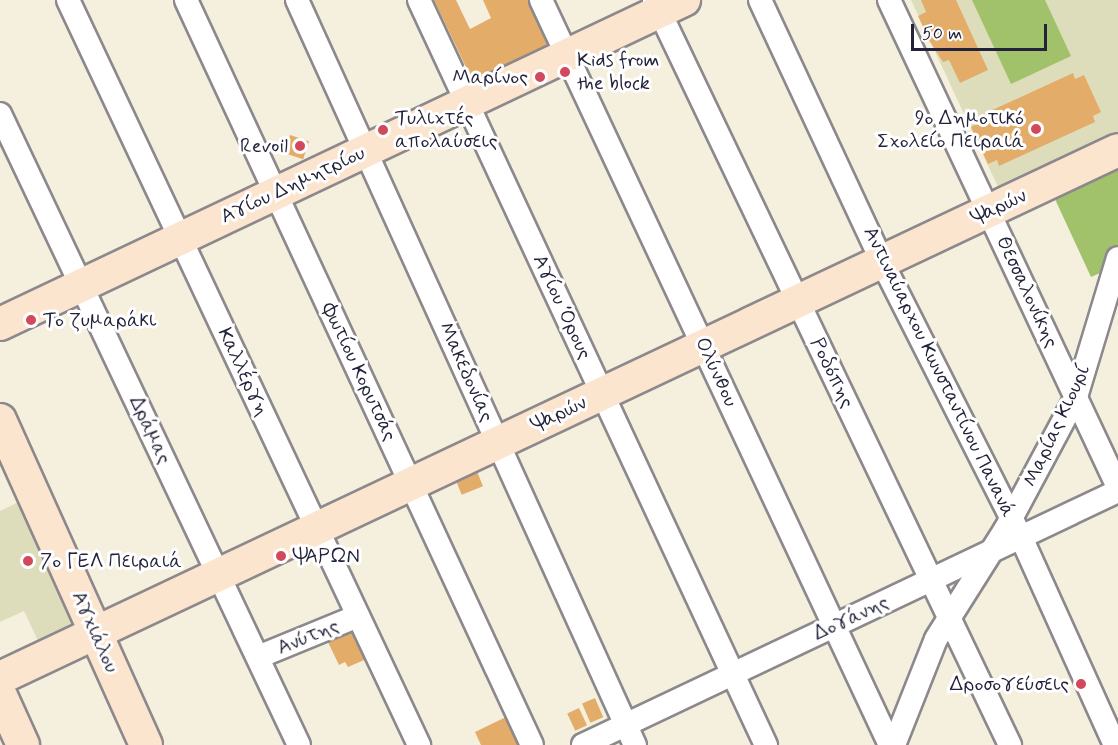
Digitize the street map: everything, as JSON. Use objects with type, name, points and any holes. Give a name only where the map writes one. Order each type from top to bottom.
[{"type":"main road","name":"Αγίου Δημητρίου","points":[[0,324],[567,55],[666,4]]},
{"type":"main road","name":"Ψαρών","points":[[0,678],[1118,150]]},
{"type":"main road","name":"Αγχιάλου","points":[[0,420],[146,745]]},
{"type":"main road","points":[[0,694],[23,745]]},
{"type":"street","name":"Καλλέργη","points":[[68,0],[419,745]]},
{"type":"street","name":"Φωτίου Κορυτσάς","points":[[186,0],[532,745]]},
{"type":"street","name":"Μακεδονίας","points":[[297,0],[631,735]]},
{"type":"street","name":"Αγίου Όρους","points":[[419,0],[766,745]]},
{"type":"street","name":"Ολύνθου","points":[[541,0],[892,745]]},
{"type":"street","name":"Αντιναύαρχου Κωνσταντίνου Πανανά","points":[[760,0],[882,262],[1016,528],[1114,745]]},
{"type":"street","name":"Θεσσαλονίκης","points":[[890,0],[1118,489]]},
{"type":"street","name":"Ροδόπης","points":[[666,4],[798,302],[1010,745]]},
{"type":"street","name":"Δράμας","points":[[0,114],[299,745]]},
{"type":"street","name":"Μαρίας Κιουρί","points":[[1016,528],[1076,397],[1118,258]]},
{"type":"street","name":"Δογάνης","points":[[583,745],[631,735],[733,674],[991,551],[1016,528],[1118,489]]},
{"type":"street","points":[[892,745],[913,687],[949,617],[991,551]]},
{"type":"street","name":"Ανύτης","points":[[258,657],[358,616]]},
{"type":"shaded area","points":[[911,0],[1118,0],[1118,134],[998,187]]},
{"type":"shaded area","name":"7ο ΓΕΛ Πειραιά","points":[[27,498],[83,622],[39,643],[24,611],[0,622],[0,511]]},
{"type":"green space","points":[[972,0],[1045,0],[1071,56],[1011,84]]},
{"type":"green space","points":[[1118,167],[1118,265],[1091,277],[1054,197]]},
{"type":"building","points":[[434,0],[456,0],[470,29],[491,18],[483,0],[533,0],[555,47],[475,86]]},
{"type":"building","points":[[921,0],[956,0],[988,70],[960,83],[949,60],[943,62],[930,42],[918,16],[926,12]]},
{"type":"building","points":[[1073,73],[1075,79],[1084,75],[1101,112],[1093,116],[1095,122],[999,166],[997,160],[988,164],[971,127],[979,123],[977,117]]},
{"type":"building","points":[[290,135],[309,141],[303,159],[284,153]]},
{"type":"building","points":[[474,464],[483,486],[462,495],[453,473]]},
{"type":"building","points":[[355,624],[371,657],[348,667],[345,662],[339,665],[326,638]]},
{"type":"building","points":[[595,698],[603,717],[590,723],[582,703]]},
{"type":"building","points":[[579,708],[587,725],[575,731],[567,713]]},
{"type":"building","points":[[506,717],[519,745],[481,745],[475,732]]},
{"type":"place","name":"Kids from the block","points":[[565,72]]},
{"type":"place","name":"Μαρίνος","points":[[540,77]]},
{"type":"place","name":"9ο Δημοτικό Σχολείο Πειραιά","points":[[1036,129]]},
{"type":"place","name":"Τυλιχτές απολαύσεις","points":[[383,130]]},
{"type":"place","name":"Revoil","points":[[300,146]]},
{"type":"place","name":"Το ζυμαράκι","points":[[31,320]]},
{"type":"place","name":"ΨΑΡΩΝ","points":[[281,556]]},
{"type":"place","name":"7ο ΓΕΛ Πειραιά","points":[[28,561]]},
{"type":"place","name":"Δροσογεύσεις","points":[[1081,684]]}]
